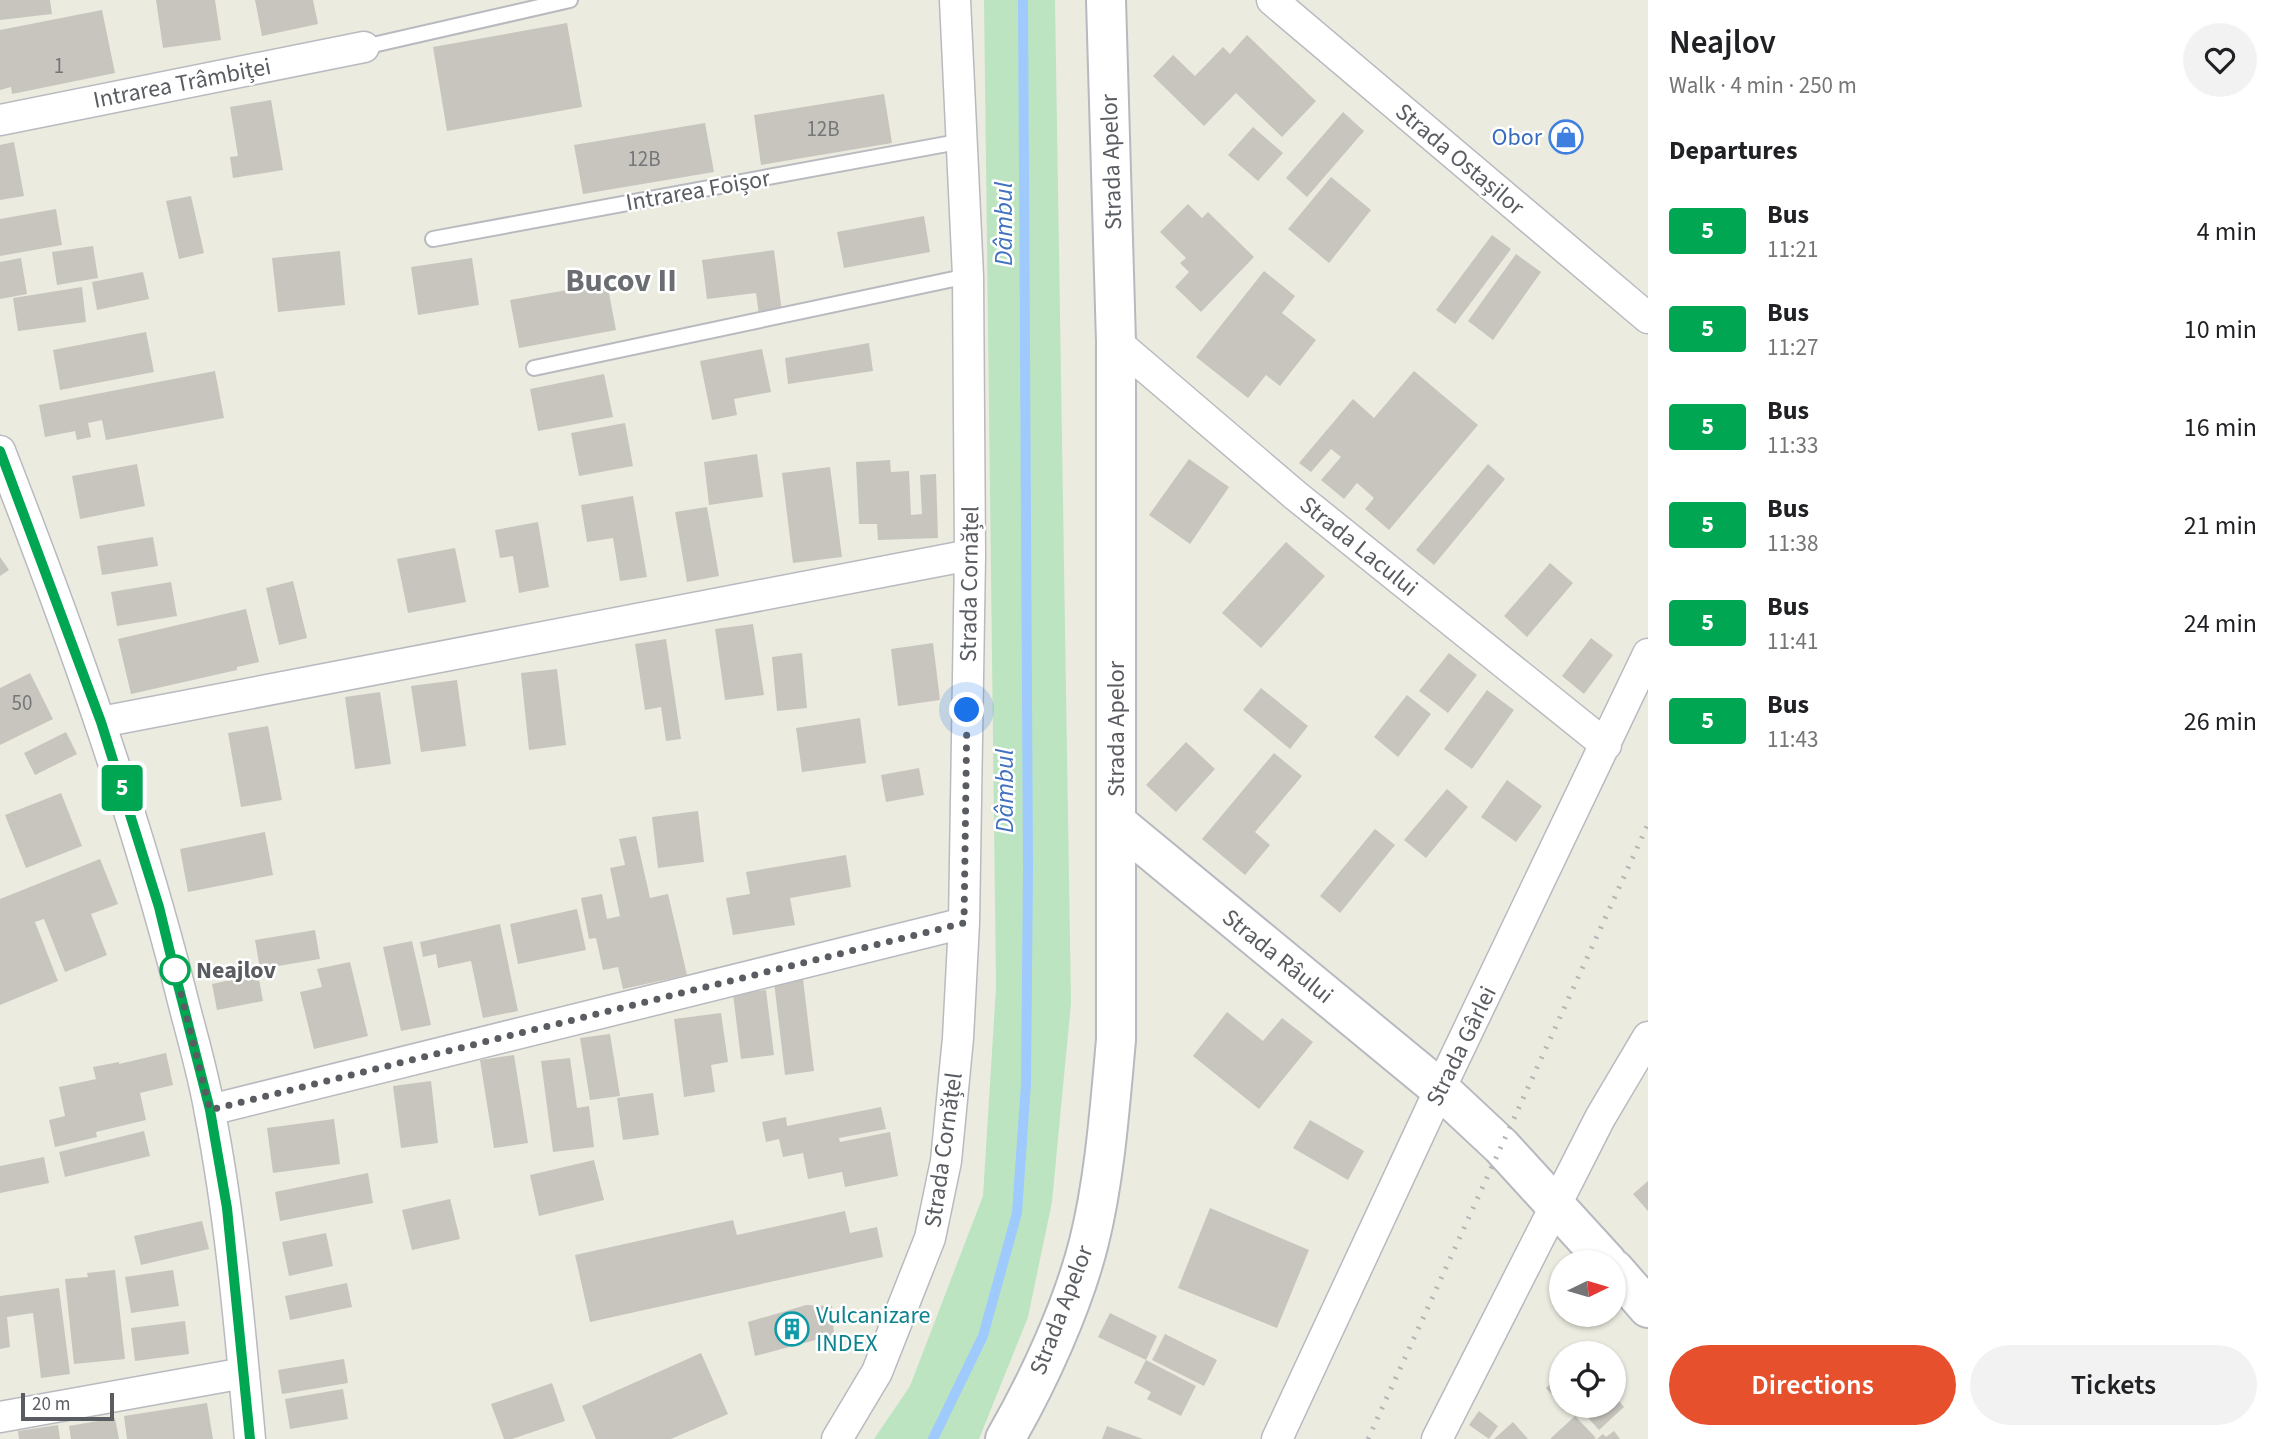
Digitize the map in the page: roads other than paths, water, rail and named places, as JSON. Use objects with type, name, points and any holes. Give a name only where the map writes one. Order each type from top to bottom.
[{"type":"street","name":"Strada Cornățel","points":[[837,1439],[877,1372],[930,1238],[946,1161],[958,1038],[964,923],[970,555],[968,276],[955,0]]},
{"type":"street","name":"Strada Apelor","points":[[1005,1439],[1064,1318],[1089,1242],[1108,1127],[1116,1040],[1116,342],[1106,0]]},
{"type":"street","name":"Strada Ostașilor","points":[[1272,0],[1648,318]]},
{"type":"street","name":"Intrarea Trâmbiței","points":[[0,120],[364,47]]},
{"type":"street","name":"Strada Lacului","points":[[1116,342],[1295,495],[1606,745]]},
{"type":"street","points":[[0,451],[101,722],[159,907],[210,1110],[232,1241],[250,1439]]},
{"type":"street","points":[[101,722],[970,555]]},
{"type":"street","name":"Strada Gârlei","points":[[1277,1439],[1440,1089],[1648,654]]},
{"type":"street","name":"Strada Râului","points":[[1116,822],[1440,1089],[1501,1146],[1596,1250]]},
{"type":"street","points":[[210,1110],[964,923]]},
{"type":"street","points":[[1437,1439],[1600,1118],[1648,1037]]},
{"type":"street","points":[[1626,1283],[1648,1308]]},
{"type":"street","points":[[0,1417],[244,1373]]},
{"type":"lane","points":[[364,47],[570,0]]},
{"type":"lane","name":"Intrarea Foișor","points":[[433,239],[963,141]]},
{"type":"lane","points":[[534,368],[968,276]]},
{"type":"waterway","name":"Dâmbul","points":[[933,1439],[983,1336],[1017,1213],[1026,1084],[1028,868],[1023,0]]},
{"type":"railway","points":[[1368,1439],[1648,824]]},
{"type":"place","name":"Obor","points":[[1566,137]]},
{"type":"place","name":"Neajlov","points":[[175,970]]},
{"type":"place","name":"Vulcanizare INDEX","points":[[792,1329]]},
{"type":"district","name":"Bucov II","points":[[621,280]]}]
